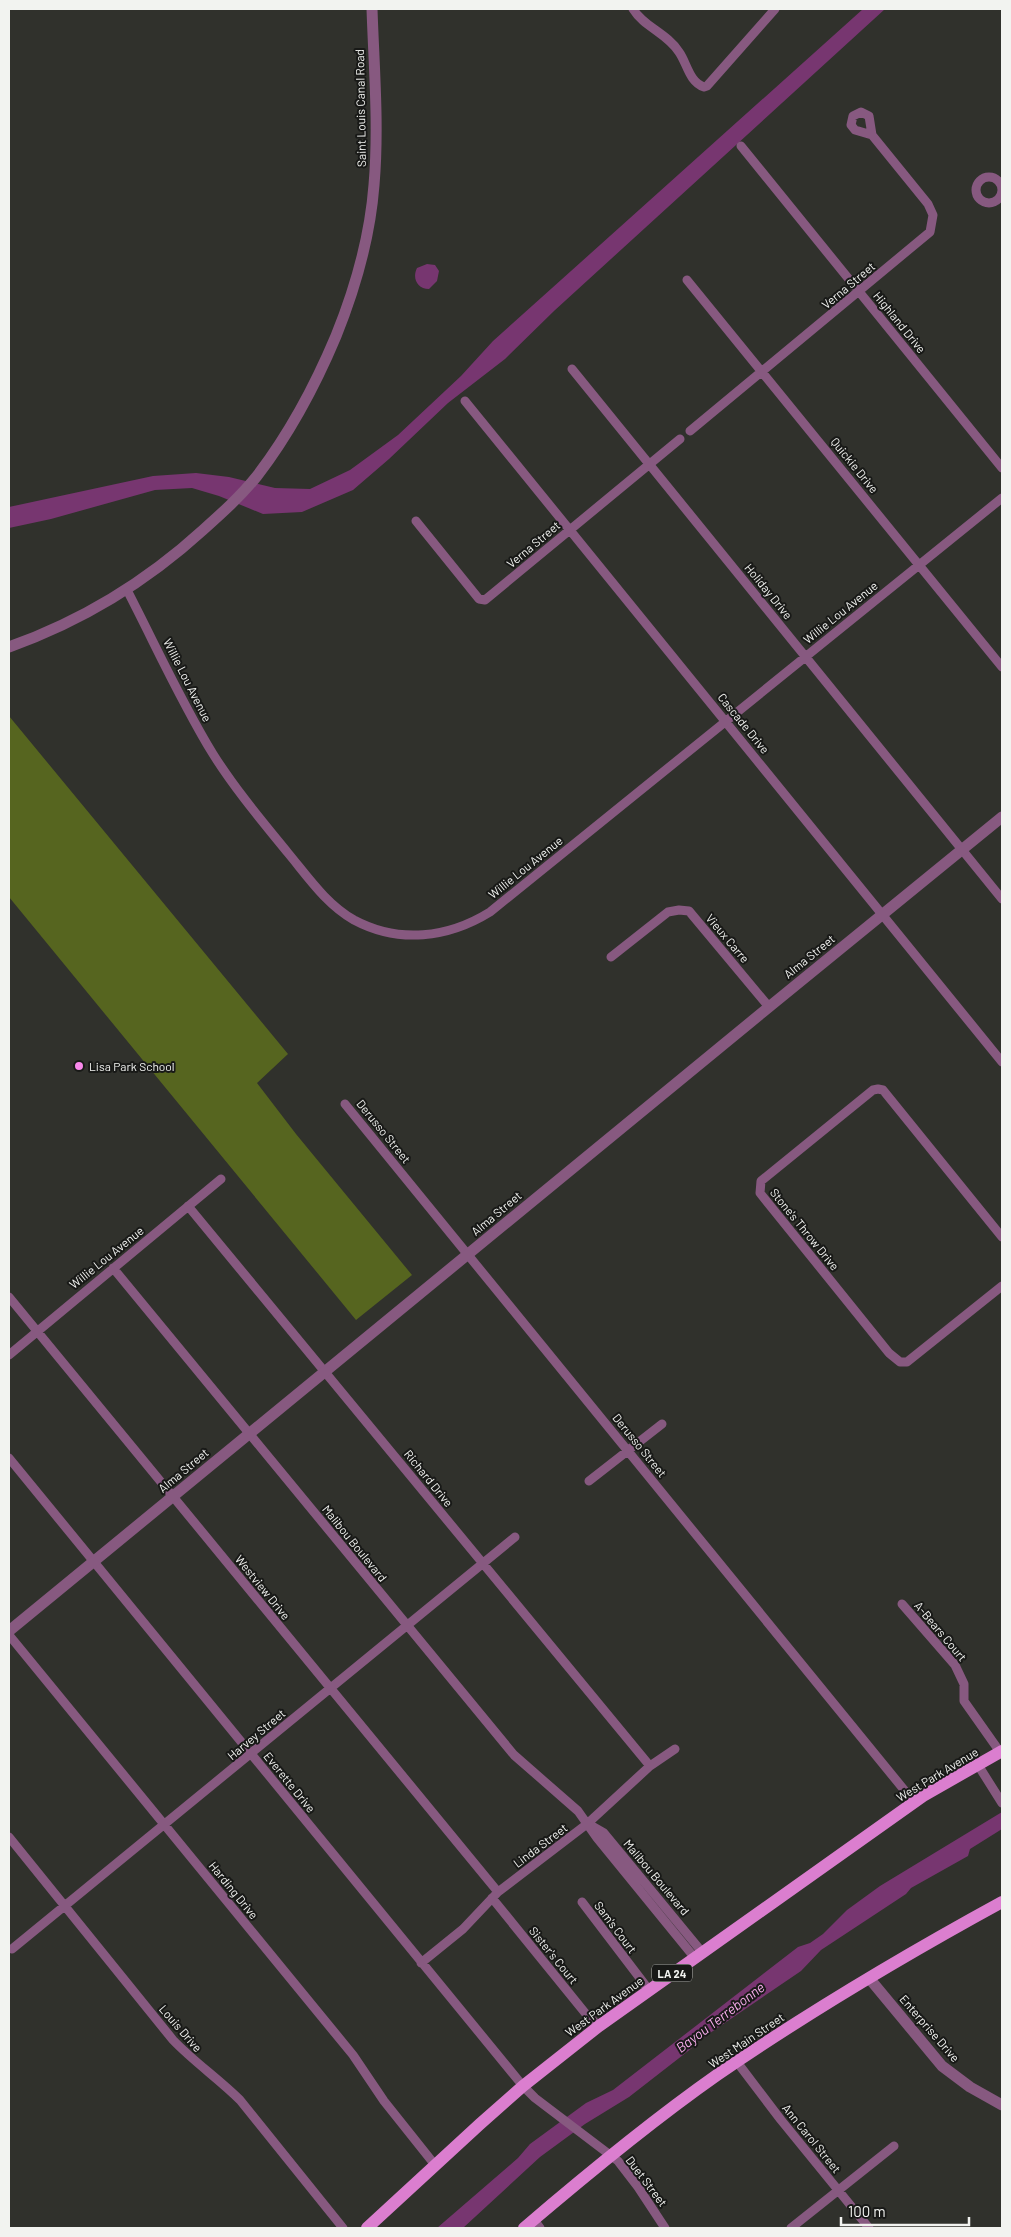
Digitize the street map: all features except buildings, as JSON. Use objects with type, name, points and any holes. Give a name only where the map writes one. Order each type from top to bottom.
[{"type":"main road","name":"West Park Avenue","points":[[367,2228],[523,2086],[599,2026],[914,1802],[1001,1752]]},
{"type":"main road","name":"West Main Street","points":[[533,2226],[611,2156],[737,2062],[809,2014],[1002,1902]]},
{"type":"street","name":"Saint Louis Canal Road","points":[[9,647],[72,621],[127,590],[179,552],[233,503],[257,476],[310,394],[347,308],[363,250],[374,186],[377,130],[372,9]]},
{"type":"street","points":[[633,9],[644,22],[671,41],[680,52],[694,82],[704,87],[707,86],[775,9]]},
{"type":"street","name":"Verna Street","points":[[690,432],[930,232],[934,221],[932,210],[872,135]]},
{"type":"street","name":"Highland Drive","points":[[742,146],[1002,468]]},
{"type":"street","points":[[996,201],[1002,208]]},
{"type":"street","name":"Quickie Drive","points":[[687,280],[1002,667]]},
{"type":"street","name":"Holiday Drive","points":[[572,369],[1002,899]]},
{"type":"street","name":"Cascade Drive","points":[[465,400],[1002,1062]]},
{"type":"street","name":"Verna Street","points":[[416,521],[478,599],[487,599],[680,439]]},
{"type":"street","name":"Willie Lou Avenue","points":[[127,590],[212,752],[244,798],[327,900],[353,920],[390,933],[411,936],[442,933],[475,921],[490,912],[1002,498]]},
{"type":"street","name":"Alma Street","points":[[9,1633],[172,1496],[882,914],[1002,818]]},
{"type":"street","name":"Vieux Carre","points":[[611,957],[668,912],[689,911],[769,1007]]},
{"type":"street","name":"Stone's Throw Drive","points":[[1002,1237],[883,1090],[873,1090],[761,1181],[759,1188],[760,1193],[890,1353],[900,1362],[907,1362],[1002,1286]]},
{"type":"street","name":"Derusso Street","points":[[345,1104],[914,1802]]},
{"type":"street","name":"Willie Lou Avenue","points":[[9,1355],[221,1179]]},
{"type":"street","name":"Richard Drive","points":[[188,1206],[650,1766]]},
{"type":"street","name":"Malibou Boulevard","points":[[113,1268],[518,1760],[578,1811],[587,1824],[604,1833],[698,1955]]},
{"type":"street","name":"Westview Drive","points":[[9,1297],[331,1688],[495,1895]]},
{"type":"street","points":[[588,1481],[662,1424]]},
{"type":"street","name":"Everette Drive","points":[[9,1458],[523,2086],[558,2116]]},
{"type":"street","name":"Harvey Street","points":[[12,1950],[515,1537]]},
{"type":"street","name":"A-Bears Court","points":[[902,1604],[955,1665],[964,1684],[964,1701],[1001,1752]]},
{"type":"street","name":"Harding Drive","points":[[9,1633],[353,2056],[384,2101],[435,2165]]},
{"type":"street","name":"Linda Street","points":[[421,1962],[463,1930],[495,1895],[587,1824],[650,1766],[675,1749]]},
{"type":"street","points":[[978,1765],[1001,1800]]},
{"type":"street","name":"Louis Drive","points":[[9,1837],[173,2040],[193,2061],[240,2100],[343,2228]]},
{"type":"street","name":"Sister's Court","points":[[495,1895],[586,2014],[599,2026]]},
{"type":"street","name":"Sam's Court","points":[[582,1902],[649,1990]]},
{"type":"street","name":"Enterprise Drive","points":[[869,1978],[942,2066],[970,2088],[1002,2105]]},
{"type":"street","name":"Ann Carol Street","points":[[737,2062],[870,2228]]},
{"type":"street","name":"Duet Street","points":[[558,2116],[611,2156],[638,2187],[665,2228]]},
{"type":"street","points":[[791,2228],[894,2146]]},
{"type":"green space","points":[[9,716],[288,1054],[257,1083],[296,1134],[412,1275],[356,1320],[9,897]]},
{"type":"water","points":[[863,9],[885,9],[554,311],[505,359],[448,403],[353,490],[302,512],[263,514],[219,496],[192,488],[155,490],[51,519],[9,528],[9,507],[153,476],[196,473],[229,477],[275,488],[310,489],[350,470],[398,435],[461,376],[493,341]]},
{"type":"water","points":[[427,264],[435,265],[439,271],[437,281],[429,289],[425,289],[419,285],[415,276],[417,268]]},
{"type":"water","name":"Bayou Terrebonne","points":[[1002,1812],[1002,1829],[970,1849],[968,1856],[911,1888],[906,1894],[821,1950],[801,1971],[691,2046],[692,2048],[629,2097],[585,2124],[540,2157],[463,2228],[437,2228],[518,2158],[530,2144],[586,2103],[613,2090],[798,1947],[810,1943],[823,1934],[847,1910],[880,1886]]},
{"type":"place","name":"Lisa Park School","points":[[79,1066]]}]
